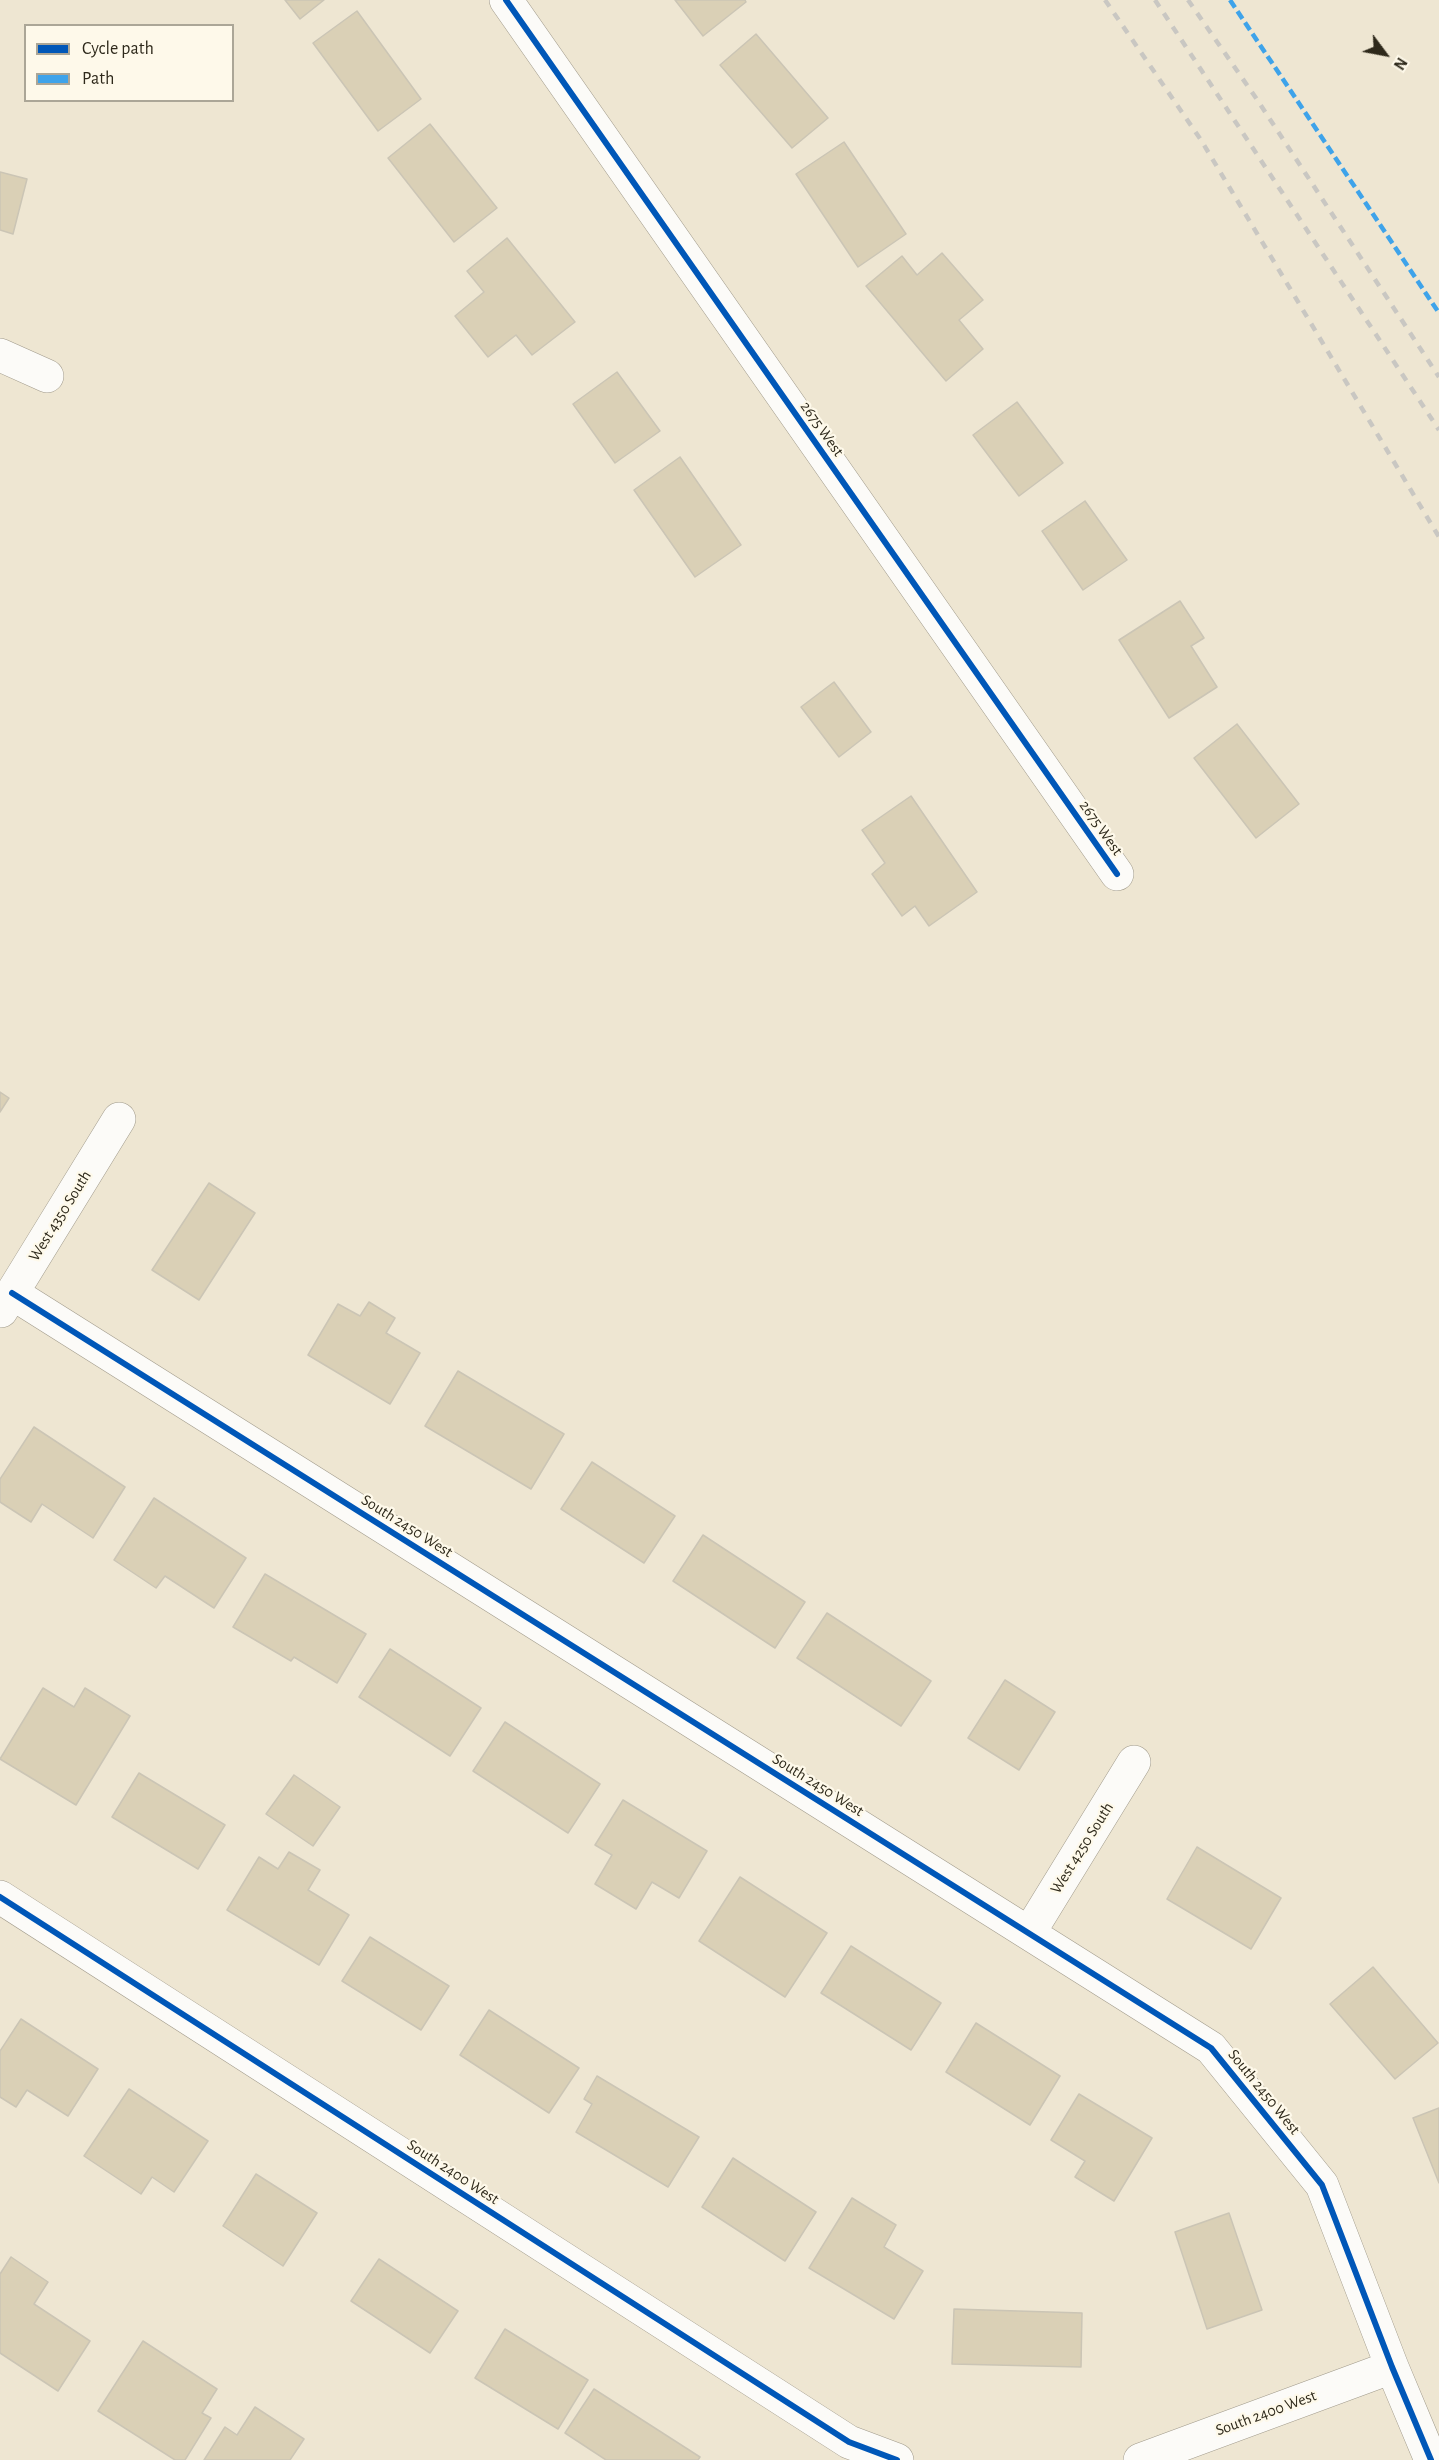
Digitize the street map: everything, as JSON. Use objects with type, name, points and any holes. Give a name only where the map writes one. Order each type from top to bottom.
[{"type":"street","name":"2675 West","points":[[506,0],[1117,874]]},
{"type":"street","points":[[0,355],[47,376]]},
{"type":"street","name":"West 4350 South","points":[[6,1303],[119,1119]]},
{"type":"street","name":"South 2450 West","points":[[6,1303],[1029,1933],[1211,2048],[1322,2185],[1392,2367],[1431,2460]]},
{"type":"street","name":"West 4250 South","points":[[1029,1933],[1134,1762]]},
{"type":"street","name":"South 2400 West","points":[[0,1897],[849,2442],[897,2460]]},
{"type":"street","name":"South 2400 West","points":[[1140,2460],[1392,2367]]},
{"type":"building","points":[[285,0],[324,0],[300,19]]},
{"type":"building","points":[[675,0],[745,0],[746,2],[703,36]]},
{"type":"building","points":[[357,11],[421,99],[378,131],[313,43]]},
{"type":"building","points":[[756,34],[828,118],[792,148],[720,65]]},
{"type":"building","points":[[430,124],[497,208],[454,242],[388,158]]},
{"type":"building","points":[[844,142],[906,234],[858,267],[796,174]]},
{"type":"building","points":[[0,172],[27,179],[13,234],[0,230]]},
{"type":"building","points":[[507,238],[575,322],[532,355],[516,335],[488,357],[455,316],[484,292],[467,271]]},
{"type":"building","points":[[942,253],[983,300],[959,320],[983,349],[946,381],[866,286],[902,256],[917,275]]},
{"type":"building","points":[[617,372],[660,431],[615,463],[573,404]]},
{"type":"building","points":[[1017,402],[1063,463],[1019,496],[973,435]]},
{"type":"building","points":[[680,457],[741,545],[695,577],[634,490]]},
{"type":"building","points":[[1085,501],[1127,560],[1083,590],[1042,531]]},
{"type":"building","points":[[1180,601],[1204,638],[1191,646],[1217,687],[1169,718],[1119,640]]},
{"type":"building","points":[[834,682],[871,732],[839,757],[801,707]]},
{"type":"building","points":[[1237,724],[1299,804],[1256,838],[1194,758]]},
{"type":"building","points":[[911,796],[977,892],[929,926],[915,906],[902,916],[872,874],[885,863],[862,830]]},
{"type":"building","points":[[0,1092],[9,1098],[0,1112]]},
{"type":"building","points":[[209,1183],[255,1213],[199,1300],[152,1270]]},
{"type":"building","points":[[369,1302],[395,1318],[386,1333],[420,1353],[390,1404],[308,1355],[338,1304],[360,1316]]},
{"type":"building","points":[[458,1371],[564,1434],[531,1489],[425,1426]]},
{"type":"building","points":[[34,1427],[125,1487],[93,1538],[42,1504],[31,1522],[0,1502],[0,1479]]},
{"type":"building","points":[[592,1462],[675,1516],[644,1563],[561,1509]]},
{"type":"building","points":[[154,1498],[246,1558],[214,1608],[165,1576],[156,1588],[114,1560]]},
{"type":"building","points":[[703,1535],[805,1602],[775,1648],[673,1581]]},
{"type":"building","points":[[265,1574],[366,1634],[337,1683],[294,1657],[291,1661],[233,1627]]},
{"type":"building","points":[[827,1613],[931,1681],[901,1726],[797,1658]]},
{"type":"building","points":[[390,1649],[481,1708],[450,1756],[359,1697]]},
{"type":"building","points":[[1005,1680],[1055,1712],[1019,1770],[968,1738]]},
{"type":"building","points":[[43,1688],[74,1707],[85,1688],[130,1716],[76,1805],[0,1759]]},
{"type":"building","points":[[505,1722],[600,1784],[568,1833],[473,1771]]},
{"type":"building","points":[[139,1773],[225,1825],[198,1869],[112,1817]]},
{"type":"building","points":[[294,1775],[340,1807],[313,1846],[266,1814]]},
{"type":"building","points":[[623,1800],[707,1851],[679,1898],[652,1882],[636,1909],[595,1884],[612,1855],[595,1845]]},
{"type":"building","points":[[1197,1847],[1281,1898],[1251,1949],[1167,1899]]},
{"type":"building","points":[[289,1852],[320,1870],[308,1890],[349,1915],[319,1965],[227,1910],[259,1857],[278,1869]]},
{"type":"building","points":[[740,1877],[827,1933],[785,1997],[699,1941]]},
{"type":"building","points":[[370,1937],[449,1986],[421,2030],[342,1981]]},
{"type":"building","points":[[851,1946],[941,2003],[911,2050],[821,1993]]},
{"type":"building","points":[[1373,1967],[1438,2043],[1395,2079],[1330,2004]]},
{"type":"building","points":[[489,2010],[579,2068],[549,2113],[460,2055]]},
{"type":"building","points":[[21,2019],[98,2069],[68,2116],[27,2090],[16,2107],[0,2097],[0,2051]]},
{"type":"building","points":[[976,2023],[1060,2076],[1030,2125],[946,2072]]},
{"type":"building","points":[[597,2076],[699,2137],[668,2187],[576,2132],[592,2104],[584,2099]]},
{"type":"building","points":[[129,2089],[208,2141],[174,2192],[152,2177],[141,2194],[84,2156]]},
{"type":"building","points":[[1079,2094],[1152,2138],[1114,2201],[1075,2177],[1085,2161],[1051,2140]]},
{"type":"building","points":[[1439,2108],[1439,2183],[1413,2118]]},
{"type":"building","points":[[733,2158],[816,2212],[785,2261],[702,2207]]},
{"type":"building","points":[[256,2174],[317,2213],[283,2266],[223,2226]]},
{"type":"building","points":[[852,2198],[896,2225],[884,2247],[923,2271],[894,2319],[809,2268]]},
{"type":"building","points":[[1229,2213],[1262,2310],[1207,2329],[1175,2232]]},
{"type":"building","points":[[11,2257],[48,2282],[34,2304],[90,2341],[58,2391],[0,2353],[0,2274]]},
{"type":"building","points":[[379,2259],[458,2311],[430,2353],[351,2301]]},
{"type":"building","points":[[954,2309],[1082,2313],[1081,2367],[952,2364]]},
{"type":"building","points":[[505,2329],[588,2380],[558,2429],[475,2378]]},
{"type":"building","points":[[143,2341],[217,2389],[202,2413],[211,2418],[185,2460],[175,2460],[98,2411]]},
{"type":"building","points":[[594,2389],[700,2457],[698,2460],[606,2460],[565,2433]]},
{"type":"building","points":[[255,2407],[304,2439],[290,2460],[204,2460],[225,2427],[237,2435]]},
{"type":"railway","points":[[1105,0],[1201,140],[1439,537]]},
{"type":"railway","points":[[1155,0],[1439,430]]},
{"type":"railway","points":[[1188,0],[1256,98],[1439,377]]},
{"type":"marked path","points":[[1230,0],[1439,313]]},
{"type":"cycle path","points":[[506,0],[1117,874]]},
{"type":"cycle path","points":[[12,1293],[1211,2048],[1322,2185],[1392,2367],[1431,2460]]},
{"type":"cycle path","points":[[0,1897],[849,2442],[897,2460]]}]
